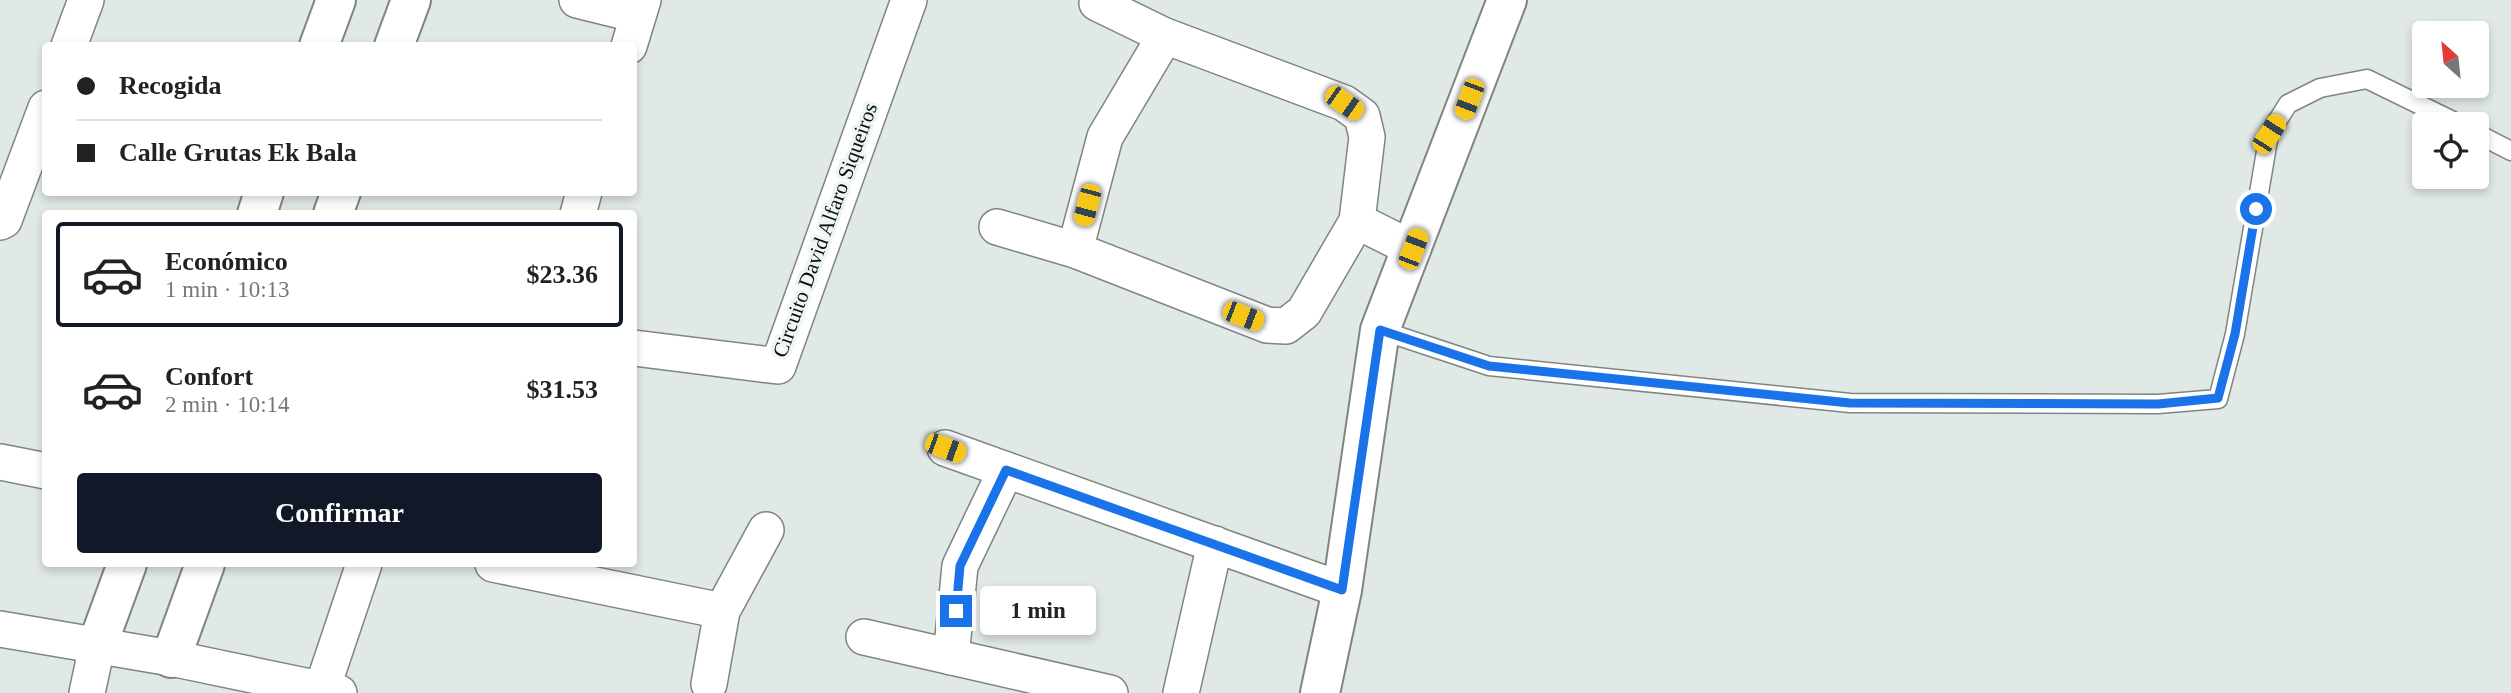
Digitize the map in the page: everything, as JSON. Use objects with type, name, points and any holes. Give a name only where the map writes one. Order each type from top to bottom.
[{"type":"street","points":[[70,42],[86,0]]},
{"type":"street","points":[[320,42],[336,0]]},
{"type":"street","points":[[395,42],[411,0]]},
{"type":"street","points":[[577,0],[637,20]]},
{"type":"street","name":"Circuito David Alfaro Siqueiros","points":[[637,348],[778,366],[909,0]]},
{"type":"street","points":[[1320,693],[1342,590],[1380,330],[1507,0]]},
{"type":"street","points":[[997,227],[1075,250],[1267,326],[1286,326],[1304,312],[1357,221],[1367,137],[1362,116],[1344,103],[1166,36],[1097,3]]},
{"type":"street","points":[[1075,250],[1105,137],[1166,36]]},
{"type":"street","points":[[0,222],[4,220],[42,119]]},
{"type":"street","points":[[1357,221],[1413,249]]},
{"type":"street","points":[[945,448],[1342,590]]},
{"type":"street","points":[[0,462],[42,470]]},
{"type":"street","points":[[951,657],[960,566],[1006,470]]},
{"type":"street","points":[[709,684],[722,611],[766,530]]},
{"type":"street","points":[[1181,693],[1215,544]]},
{"type":"street","points":[[87,693],[97,646],[126,567]]},
{"type":"street","points":[[170,658],[204,567]]},
{"type":"street","points":[[0,629],[170,658],[331,691],[363,567]]},
{"type":"street","points":[[508,567],[722,611]]},
{"type":"street","points":[[864,636],[1110,693]]},
{"type":"lane","points":[[1380,330],[1489,366],[1850,403],[2158,404],[2218,398],[2235,334],[2269,134],[2288,104],[2320,88],[2367,79],[2434,112]]},
{"type":"lane","points":[[2489,140],[2511,151]]},
{"type":"route","points":[[956,611],[960,566],[1006,470],[1342,590],[1380,330],[1489,366],[1850,403],[2158,404],[2218,398],[2235,334],[2256,209]]}]
